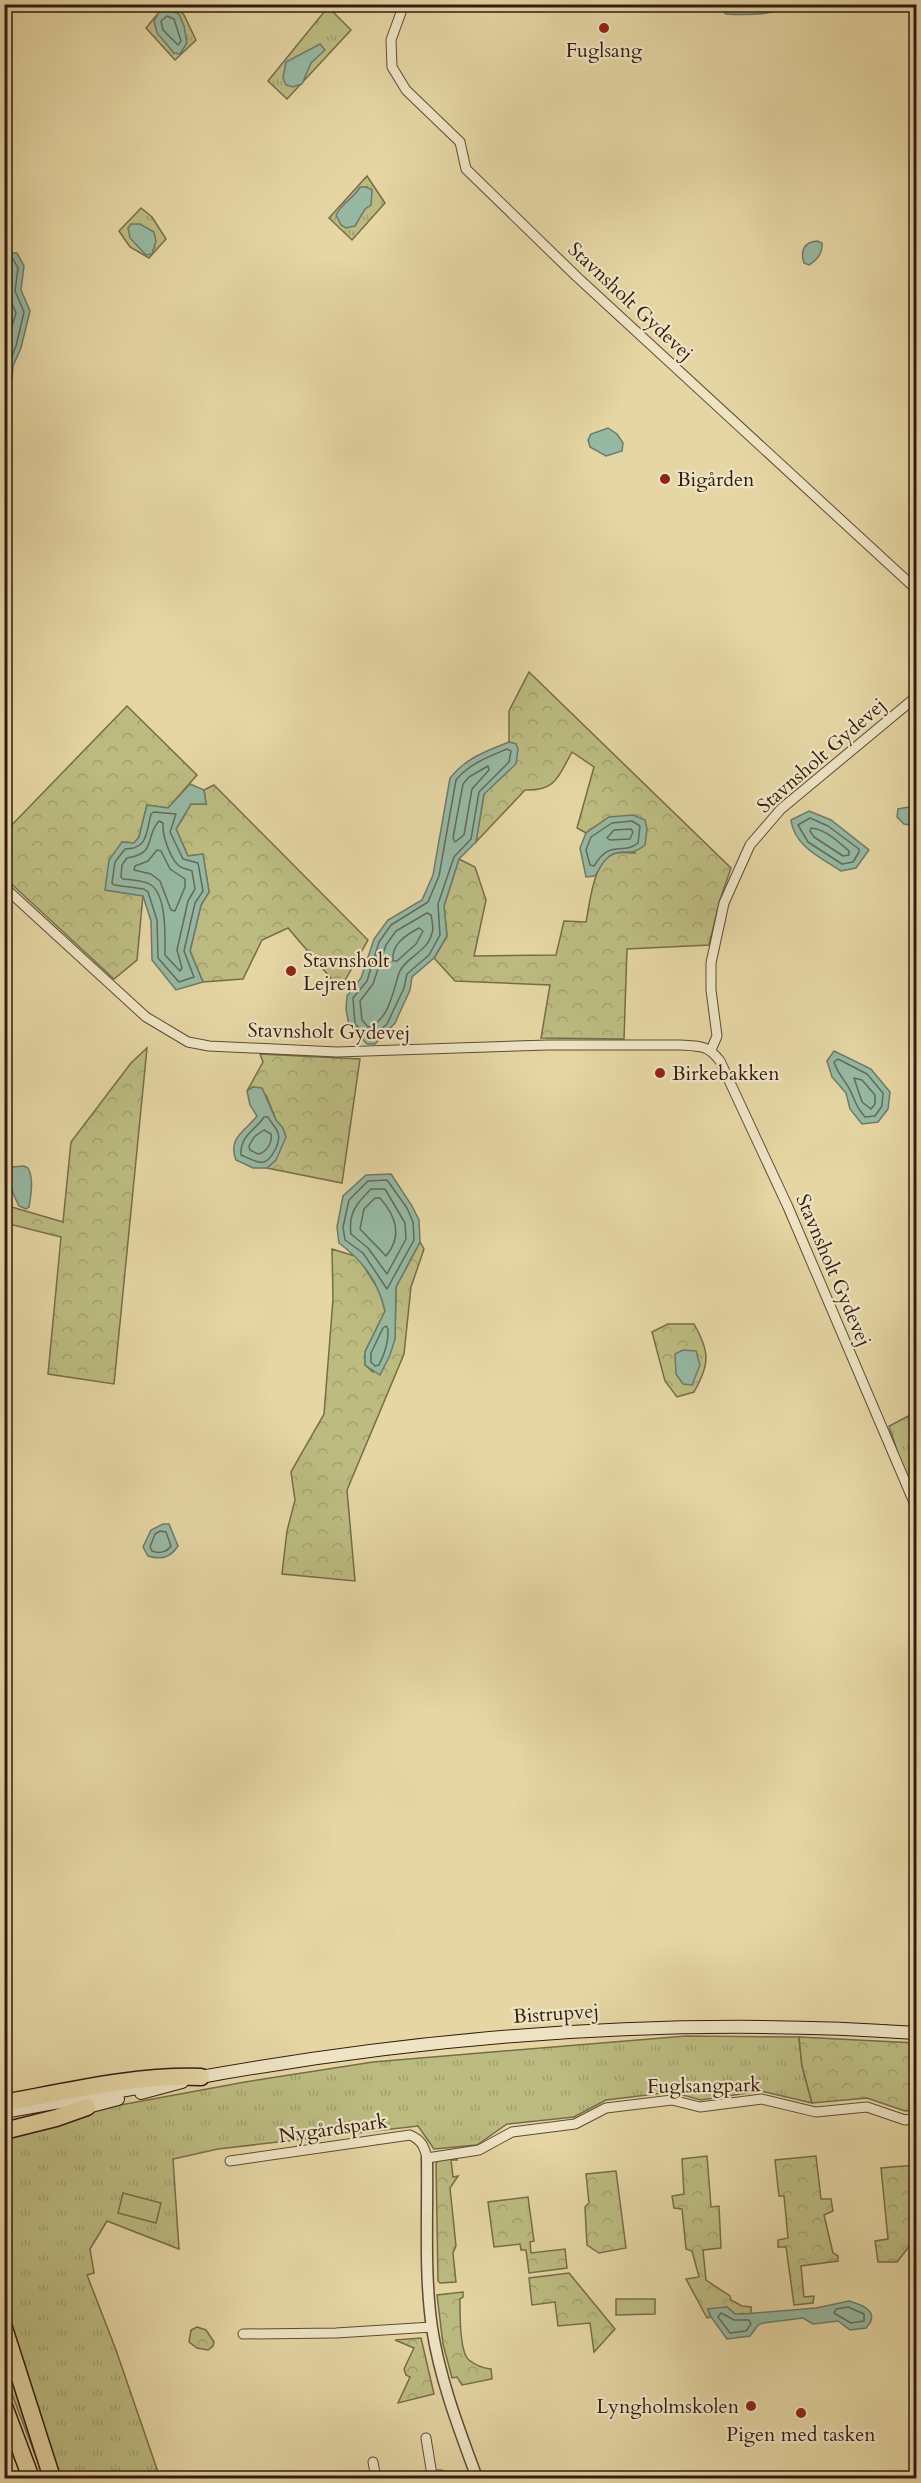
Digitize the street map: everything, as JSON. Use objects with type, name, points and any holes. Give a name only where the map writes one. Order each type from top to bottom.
[{"type":"highway","points":[[4,2103],[87,2087],[166,2076],[201,2077]]},
{"type":"highway","points":[[4,2131],[56,2118],[87,2107]]},
{"type":"highway","points":[[4,2328],[52,2478]]},
{"type":"highway","points":[[4,2406],[31,2478]]},
{"type":"main road","name":"Bistrupvej","points":[[4,2112],[275,2063],[389,2047],[601,2030],[816,2026],[916,2033]]},
{"type":"main road","name":"Bistrupvej","points":[[4,2127],[201,2077]]},
{"type":"street","name":"Stavnsholt Gydevej","points":[[404,4],[391,40],[392,67],[406,90],[459,142],[466,169],[576,276],[916,589]]},
{"type":"street","name":"Stavnsholt Gydevej","points":[[711,1050],[717,1036],[711,990],[711,963],[724,903],[750,845],[781,809],[916,697]]},
{"type":"street","name":"Stavnsholt Gydevej","points":[[4,887],[146,1017],[188,1042],[209,1046],[337,1052],[548,1045],[669,1045],[698,1046],[711,1050],[720,1061],[788,1207],[916,1507]]},
{"type":"street","name":"Fuglsangpark","points":[[427,2158],[479,2150],[512,2132],[575,2124],[606,2108],[672,2100],[700,2107],[762,2099],[816,2112],[867,2107],[905,2120],[916,2118]]},
{"type":"street","name":"Nygårdspark","points":[[230,2161],[410,2135],[419,2139],[424,2146],[427,2158]]},
{"type":"street","points":[[427,2158],[429,2291],[432,2327],[440,2370],[477,2478]]},
{"type":"street","points":[[243,2334],[336,2333],[432,2327]]},
{"type":"street","points":[[426,2438],[432,2475],[441,2475],[442,2478]]},
{"type":"street","points":[[373,2462],[376,2478]]},
{"type":"green space","points":[[165,5],[174,5],[184,15],[196,40],[175,60],[146,28]]},
{"type":"green space","points":[[328,7],[351,30],[287,99],[268,81]]},
{"type":"green space","points":[[367,176],[385,203],[352,240],[329,218]]},
{"type":"green space","points":[[141,208],[152,217],[166,239],[149,258],[130,247],[119,231]]},
{"type":"green space","points":[[529,672],[731,868],[709,945],[627,949],[624,1039],[541,1038],[550,985],[455,981],[434,958],[447,936],[444,906],[459,859],[475,867],[486,900],[474,956],[556,955],[564,921],[586,922],[591,893],[597,872],[602,864],[616,853],[635,853],[609,817],[586,833],[577,828],[594,767],[572,752],[555,781],[543,788],[525,790],[476,842],[484,794],[516,744],[509,742],[509,711]]},
{"type":"green space","points":[[127,706],[197,775],[168,808],[147,805],[139,837],[134,844],[122,842],[143,895],[137,960],[114,979],[5,878],[4,833]]},
{"type":"green space","points":[[214,785],[368,940],[340,989],[288,928],[262,940],[243,979],[203,982],[190,951],[201,905],[209,892],[203,854],[188,856],[176,829],[191,804],[206,804],[204,790]]},
{"type":"green space","points":[[147,1048],[114,1384],[48,1374],[61,1237],[5,1223],[5,1205],[63,1222],[71,1142],[131,1063]]},
{"type":"green space","points":[[260,1054],[360,1059],[342,1183],[267,1168],[276,1160],[276,1120],[266,1095],[253,1087],[247,1091],[263,1062]]},
{"type":"green space","points":[[420,1242],[424,1249],[411,1287],[404,1354],[347,1490],[355,1581],[282,1574],[287,1531],[295,1500],[291,1472],[324,1414],[333,1299],[332,1249],[358,1257],[380,1292],[385,1311],[365,1352],[365,1365],[373,1372],[395,1339],[396,1287]]},
{"type":"green space","points":[[668,1324],[694,1324],[703,1342],[706,1358],[703,1374],[694,1392],[677,1397],[665,1381],[652,1332]]},
{"type":"green space","points":[[916,1412],[916,1498],[902,1466],[889,1426]]},
{"type":"green space","points":[[686,2036],[799,2037],[802,2066],[812,2103],[761,2091],[701,2100],[672,2092],[606,2100],[574,2117],[507,2124],[477,2145],[434,2149],[418,2126],[218,2149],[173,2159],[179,2249],[107,2221],[90,2249],[94,2273],[87,2275],[116,2350],[160,2478],[59,2478],[5,2303],[4,2136],[115,2106],[245,2082],[373,2062]]},
{"type":"green space","points":[[799,2037],[916,2043],[916,2110],[905,2111],[867,2098],[812,2103],[802,2066]]},
{"type":"green space","points":[[707,2156],[711,2207],[719,2206],[721,2248],[703,2250],[706,2280],[730,2296],[731,2300],[742,2306],[751,2307],[751,2314],[735,2314],[727,2307],[708,2310],[711,2317],[707,2318],[686,2279],[699,2277],[692,2251],[686,2249],[682,2209],[674,2208],[672,2196],[684,2194],[682,2159]]},
{"type":"green space","points":[[816,2156],[821,2199],[831,2199],[833,2211],[824,2215],[833,2253],[838,2256],[838,2261],[801,2266],[804,2297],[814,2296],[813,2303],[794,2305],[786,2247],[778,2247],[778,2240],[788,2238],[784,2196],[779,2196],[775,2160]]},
{"type":"green space","points":[[456,2157],[457,2160],[451,2160],[453,2177],[458,2176],[450,2188],[456,2246],[453,2253],[456,2282],[440,2283],[438,2281],[436,2164],[438,2160]]},
{"type":"green space","points":[[914,2165],[916,2245],[911,2244],[897,2262],[878,2262],[875,2241],[888,2239],[881,2168]]},
{"type":"green space","points":[[616,2171],[626,2248],[599,2253],[587,2245],[585,2207],[589,2203],[586,2174]]},
{"type":"green space","points":[[123,2193],[161,2203],[156,2223],[118,2213]]},
{"type":"green space","points":[[528,2197],[534,2241],[530,2242],[531,2253],[565,2249],[567,2268],[529,2273],[526,2250],[521,2250],[520,2244],[494,2247],[488,2202]]},
{"type":"green space","points":[[569,2273],[615,2329],[594,2352],[590,2323],[558,2326],[555,2302],[532,2305],[529,2278]]},
{"type":"green space","points":[[463,2292],[463,2297],[460,2299],[460,2313],[463,2349],[471,2362],[491,2369],[492,2379],[462,2385],[457,2377],[452,2378],[443,2344],[437,2295]]},
{"type":"green space","points":[[616,2299],[655,2299],[655,2314],[616,2315]]},
{"type":"green space","points":[[197,2327],[206,2330],[214,2342],[208,2350],[197,2348],[189,2342],[191,2330]]},
{"type":"green space","points":[[421,2338],[434,2394],[398,2403],[410,2377],[406,2375],[404,2369],[414,2348],[395,2340]]},
{"type":"green space","points":[[4,2346],[44,2478],[5,2376]]},
{"type":"water","points":[[718,5],[789,5],[767,13],[741,15],[726,14]]},
{"type":"water","points":[[167,9],[179,14],[184,26],[187,43],[180,54],[174,53],[157,33],[154,21],[159,12]]},
{"type":"water","points":[[320,44],[325,50],[311,63],[302,84],[293,87],[286,85],[283,78],[286,62]]},
{"type":"water","points":[[360,187],[372,190],[371,205],[365,209],[355,226],[346,228],[341,225],[336,215]]},
{"type":"water","points":[[131,224],[140,224],[154,232],[156,241],[152,254],[146,255],[130,238],[128,228]]},
{"type":"water","points":[[817,241],[822,243],[819,256],[809,265],[804,263],[804,248],[809,243]]},
{"type":"water","points":[[4,253],[17,253],[24,266],[21,290],[30,311],[21,348],[13,366],[12,380],[5,382]]},
{"type":"water","points":[[608,428],[617,434],[623,443],[622,451],[606,456],[590,447],[588,440],[591,434]]},
{"type":"water","points":[[509,742],[516,744],[518,749],[516,764],[484,794],[476,842],[459,859],[444,906],[447,936],[434,958],[412,977],[410,990],[395,1023],[375,1044],[367,1044],[349,1026],[346,1009],[347,996],[361,978],[374,939],[388,920],[422,900],[433,875],[450,778],[470,760]]},
{"type":"water","points":[[190,784],[204,790],[206,804],[191,804],[176,829],[188,856],[203,854],[209,892],[201,905],[190,951],[203,982],[176,990],[152,960],[151,921],[143,896],[105,890],[109,860],[122,842],[134,843],[139,837],[147,805],[168,808]]},
{"type":"water","points":[[916,807],[916,826],[904,824],[897,817],[898,809]]},
{"type":"water","points":[[809,811],[831,820],[869,850],[856,868],[841,871],[817,856],[797,837],[791,820]]},
{"type":"water","points":[[633,815],[645,820],[647,829],[645,845],[635,851],[613,854],[595,876],[586,877],[580,848],[586,833],[609,817]]},
{"type":"water","points":[[834,1051],[871,1069],[890,1092],[888,1109],[878,1122],[862,1124],[850,1109],[846,1093],[832,1077],[827,1061]]},
{"type":"water","points":[[253,1087],[262,1088],[286,1137],[276,1160],[267,1168],[253,1168],[236,1160],[234,1152],[234,1145],[239,1135],[257,1116],[250,1105],[247,1091]]},
{"type":"water","points":[[24,1166],[30,1172],[31,1182],[29,1207],[26,1209],[19,1206],[17,1202],[10,1184],[8,1170],[12,1167]]},
{"type":"water","points":[[391,1174],[419,1220],[420,1242],[396,1287],[395,1339],[380,1375],[365,1365],[365,1352],[385,1311],[382,1300],[368,1272],[339,1243],[337,1227],[343,1196],[366,1175]]},
{"type":"water","points":[[683,1350],[696,1351],[700,1365],[692,1385],[683,1384],[676,1374],[675,1354]]},
{"type":"water","points":[[163,1524],[169,1524],[178,1546],[165,1557],[148,1556],[143,1547],[151,1530]]},
{"type":"water","points":[[849,2301],[864,2307],[871,2313],[872,2318],[866,2328],[850,2330],[838,2321],[813,2324],[803,2318],[763,2323],[758,2325],[750,2336],[727,2339],[708,2309],[727,2307],[735,2314],[743,2314],[816,2308]]},
{"type":"place","name":"Fuglsang","points":[[604,28]]},
{"type":"place","name":"Bigården","points":[[665,479]]},
{"type":"place","name":"Stavnsholt Lejren","points":[[291,971]]},
{"type":"place","name":"Birkebakken","points":[[660,1073]]},
{"type":"place","name":"Lyngholmskolen","points":[[751,2406]]},
{"type":"place","name":"Pigen med tasken","points":[[801,2413]]}]
